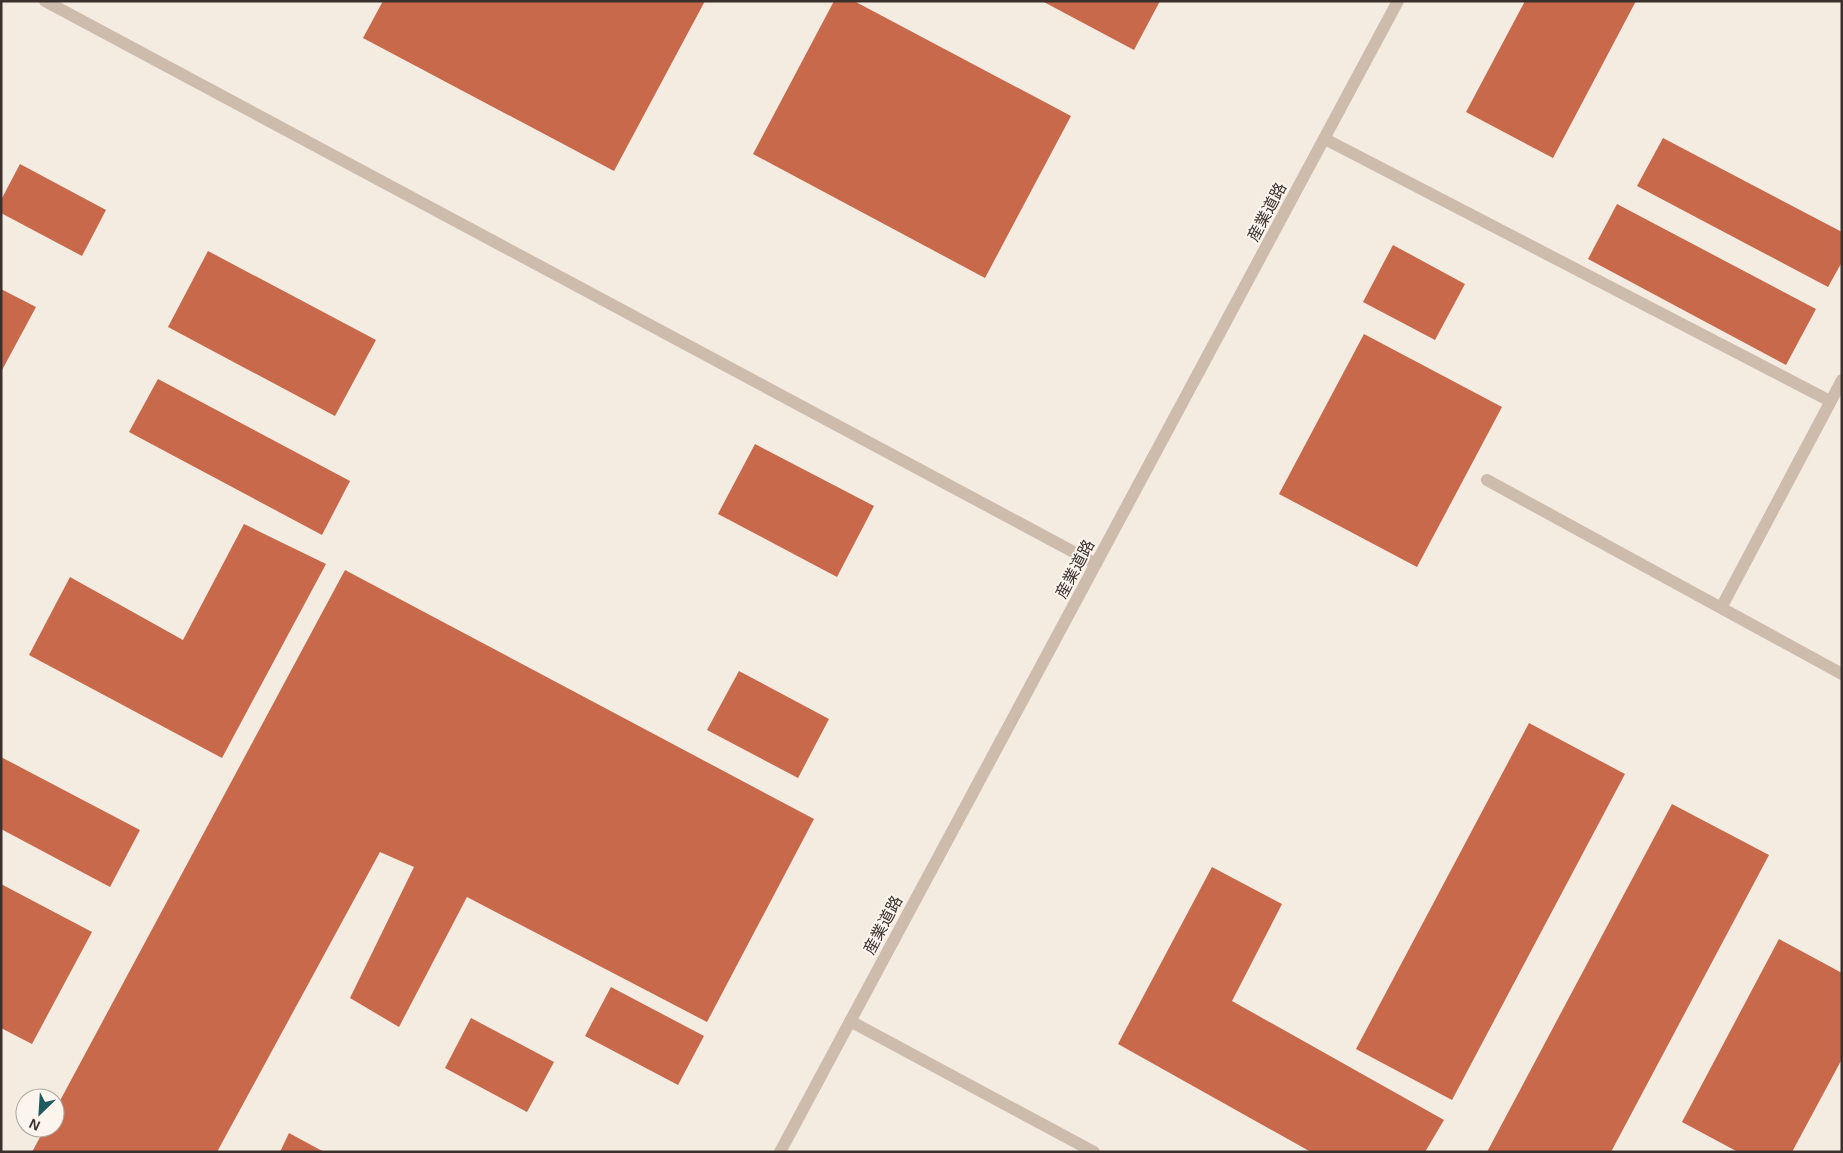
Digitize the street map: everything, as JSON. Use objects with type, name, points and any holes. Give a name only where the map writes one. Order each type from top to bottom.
[{"type":"street","points":[[44,1],[1096,564]]},
{"type":"street","name":"産業道路","points":[[780,1152],[1398,1]]},
{"type":"street","points":[[1324,138],[1830,401]]},
{"type":"street","points":[[1721,608],[1842,380]]},
{"type":"street","points":[[1487,480],[1842,674]]},
{"type":"street","points":[[850,1021],[1094,1152]]},
{"type":"building","points":[[383,1],[705,1],[614,171],[363,38]]},
{"type":"building","points":[[834,1],[854,1],[1071,116],[985,278],[753,154]]},
{"type":"building","points":[[1042,1],[1160,1],[1134,50]]},
{"type":"building","points":[[1525,1],[1636,1],[1553,158],[1466,112]]},
{"type":"building","points":[[1663,138],[1842,232],[1842,262],[1828,287],[1637,186]]},
{"type":"building","points":[[20,164],[106,210],[82,256],[1,213],[1,200]]},
{"type":"building","points":[[1617,204],[1816,309],[1786,365],[1588,259]]},
{"type":"building","points":[[1393,245],[1465,284],[1435,340],[1363,302]]},
{"type":"building","points":[[208,251],[376,340],[335,416],[168,327]]},
{"type":"building","points":[[1,289],[36,307],[1,372]]},
{"type":"building","points":[[1364,334],[1502,407],[1417,567],[1279,494]]},
{"type":"building","points":[[158,379],[350,481],[322,535],[129,432]]},
{"type":"building","points":[[755,444],[874,506],[837,577],[718,514]]},
{"type":"building","points":[[244,524],[326,564],[222,758],[29,655],[70,577],[183,640]]},
{"type":"building","points":[[345,570],[814,819],[707,1022],[467,897],[399,1027],[350,998],[414,867],[380,852],[217,1152],[32,1152],[40,1138],[65,1138],[65,1091]]},
{"type":"building","points":[[739,671],[829,719],[798,778],[707,730]]},
{"type":"building","points":[[1529,723],[1625,774],[1452,1100],[1356,1049]]},
{"type":"building","points":[[1,757],[140,830],[110,887],[1,829]]},
{"type":"building","points":[[1672,804],[1769,855],[1611,1152],[1487,1152]]},
{"type":"building","points":[[1212,867],[1282,904],[1232,1001],[1444,1120],[1425,1152],[1311,1152],[1118,1044]]},
{"type":"building","points":[[1,884],[92,932],[32,1044],[1,1028]]},
{"type":"building","points":[[1779,939],[1842,973],[1842,1059],[1792,1152],[1738,1152],[1682,1122]]},
{"type":"building","points":[[611,987],[704,1036],[678,1085],[585,1036]]},
{"type":"building","points":[[471,1018],[554,1062],[527,1112],[445,1068]]},
{"type":"building","points":[[289,1133],[324,1152],[280,1152]]}]
